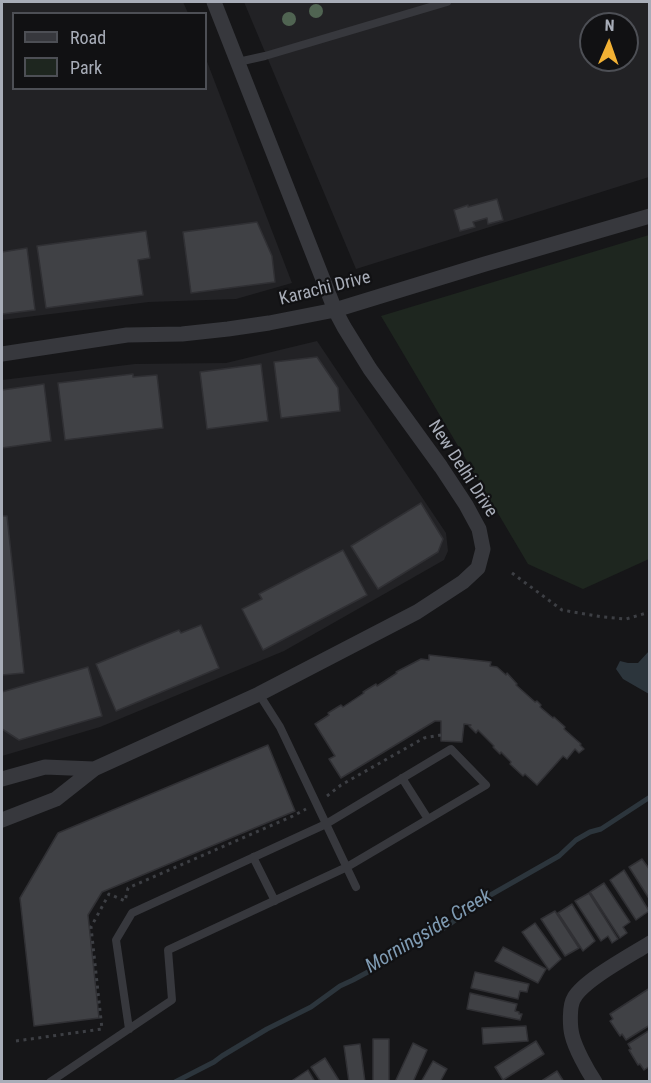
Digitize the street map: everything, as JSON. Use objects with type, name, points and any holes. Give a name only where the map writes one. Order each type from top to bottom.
[{"type":"street","name":"New Delhi Drive","points":[[2,820],[56,799],[94,769],[259,694],[417,612],[463,582],[478,568],[483,549],[479,529],[466,505],[370,369],[335,310],[214,2]]},
{"type":"street","name":"Karachi Drive","points":[[2,354],[128,335],[182,334],[228,329],[335,310],[650,216]]},
{"type":"street","name":"New Delhi Drive","points":[[2,779],[45,766],[94,769]]},
{"type":"street","points":[[595,1082],[587,1071],[572,1036],[573,999],[588,982],[650,944]]},
{"type":"lane","points":[[238,62],[447,2]]},
{"type":"lane","points":[[259,694],[280,727],[356,887]]},
{"type":"lane","points":[[50,1082],[129,1029],[172,1000],[168,950],[347,867],[486,785],[451,749],[326,824],[132,913],[116,940],[129,1029]]},
{"type":"lane","points":[[402,778],[428,819]]},
{"type":"lane","points":[[253,857],[274,901]]},
{"type":"path","points":[[512,573],[562,610],[603,618],[626,619],[650,612]]},
{"type":"shaded area","points":[[2,2],[183,2],[188,12],[12,12],[12,90],[207,90],[207,62],[292,283],[236,299],[149,302],[2,320]]},
{"type":"shaded area","points":[[244,2],[649,2],[649,177],[356,269]]},
{"type":"shaded area","points":[[317,341],[446,533],[448,551],[444,560],[284,651],[100,727],[2,756],[2,380],[135,364],[226,363]]},
{"type":"shaded area","points":[[649,651],[650,694],[623,679],[616,669],[620,661],[638,663]]},
{"type":"green space","points":[[649,235],[649,559],[583,589],[528,564],[381,316]]},
{"type":"building","points":[[497,199],[503,220],[488,224],[487,218],[473,222],[475,227],[460,231],[454,210]]},
{"type":"building","points":[[257,222],[272,256],[275,282],[191,293],[183,232]]},
{"type":"building","points":[[146,231],[150,258],[138,260],[143,295],[46,308],[37,246]]},
{"type":"building","points":[[27,248],[35,310],[2,314],[2,252]]},
{"type":"building","points":[[317,357],[338,388],[340,411],[281,418],[274,362]]},
{"type":"building","points":[[261,364],[268,421],[207,429],[200,372]]},
{"type":"building","points":[[133,374],[133,377],[157,375],[163,428],[65,440],[58,383]]},
{"type":"building","points":[[44,384],[51,441],[2,448],[2,390]]},
{"type":"building","points":[[421,503],[443,539],[438,552],[378,589],[351,546]]},
{"type":"building","points":[[2,516],[7,516],[24,673],[2,675]]},
{"type":"building","points":[[343,550],[367,595],[263,650],[242,609],[262,599],[259,594]]},
{"type":"building","points":[[201,625],[219,668],[116,711],[96,664],[179,630],[181,633]]},
{"type":"building","points":[[429,655],[491,662],[490,666],[497,667],[506,675],[507,673],[516,685],[565,727],[564,729],[584,749],[579,753],[575,749],[567,759],[563,756],[537,785],[525,774],[523,776],[478,730],[476,733],[469,726],[471,725],[464,724],[462,742],[441,741],[441,721],[435,721],[341,778],[329,759],[335,756],[315,724],[329,715],[328,713],[341,705],[343,707],[396,672],[421,659],[429,660]]},
{"type":"building","points":[[88,667],[102,716],[19,740],[2,729],[2,692]]},
{"type":"building","points":[[268,745],[295,811],[102,892],[88,915],[99,1018],[34,1026],[20,898],[58,833]]},
{"type":"building","points":[[642,859],[650,870],[650,900],[629,867]]},
{"type":"building","points":[[624,870],[649,911],[636,920],[610,880]]},
{"type":"building","points":[[604,883],[630,922],[623,927],[627,933],[620,938],[590,892]]},
{"type":"building","points":[[589,893],[618,939],[612,943],[608,936],[601,941],[575,901]]},
{"type":"building","points":[[572,904],[595,941],[583,951],[558,913]]},
{"type":"building","points":[[555,911],[579,948],[565,956],[541,919]]},
{"type":"building","points":[[535,923],[561,959],[549,970],[522,932]]},
{"type":"building","points":[[503,947],[546,969],[538,983],[495,961]]},
{"type":"building","points":[[475,972],[529,984],[527,992],[520,991],[518,999],[471,988]]},
{"type":"building","points":[[650,988],[650,1025],[626,1040],[622,1034],[620,1036],[610,1021],[613,1019],[610,1014]]},
{"type":"building","points":[[470,993],[517,1004],[515,1011],[522,1014],[520,1020],[467,1009]]},
{"type":"building","points":[[526,1026],[528,1041],[483,1044],[482,1028]]},
{"type":"building","points":[[650,1030],[650,1066],[644,1070],[640,1064],[638,1065],[628,1044]]},
{"type":"building","points":[[373,1039],[389,1039],[389,1082],[373,1082]]},
{"type":"building","points":[[536,1041],[544,1054],[503,1080],[495,1067]]},
{"type":"building","points":[[413,1043],[427,1050],[413,1082],[395,1082]]},
{"type":"building","points":[[360,1044],[365,1082],[349,1082],[344,1046]]},
{"type":"building","points":[[325,1058],[340,1082],[321,1082],[311,1067]]},
{"type":"building","points":[[433,1061],[447,1069],[440,1082],[421,1082]]},
{"type":"building","points":[[308,1070],[315,1082],[290,1082]]},
{"type":"building","points":[[557,1071],[564,1082],[540,1082]]},
{"type":"waterway","name":"Morningside Creek","points":[[175,1082],[214,1062],[267,1029],[311,1007],[340,986],[446,927],[463,914],[479,906],[487,897],[559,856],[576,840],[601,829],[650,797]]}]
